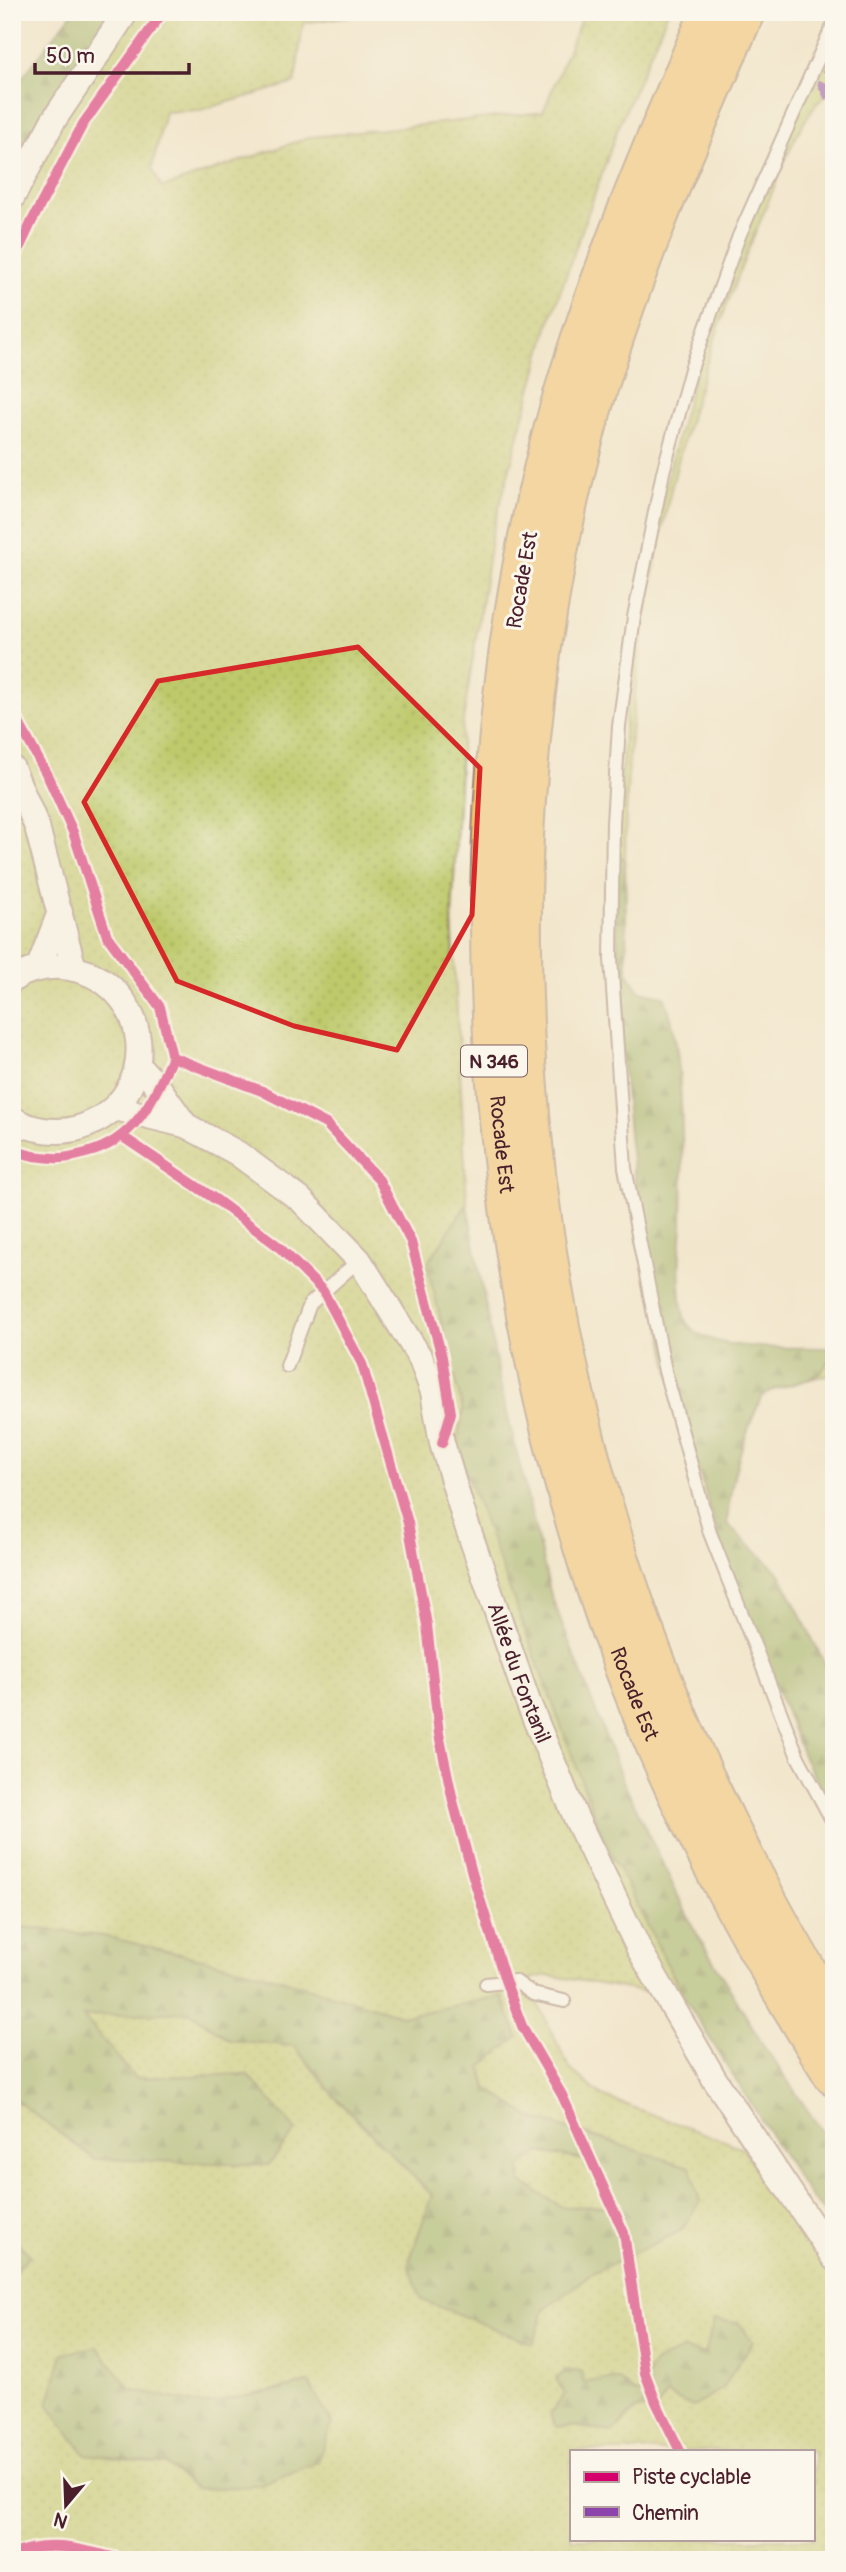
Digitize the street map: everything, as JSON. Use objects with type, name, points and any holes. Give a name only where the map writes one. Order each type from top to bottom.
[{"type":"highway","name":"Rocade Est","points":[[710,12],[648,157],[596,290],[558,411],[531,525],[511,640],[500,731],[493,827],[490,894],[494,1058],[504,1176],[530,1342],[566,1492],[600,1601],[644,1719],[695,1832],[769,1973],[834,2076]]},
{"type":"highway","name":"Rocade Est","points":[[745,12],[678,168],[628,300],[597,391],[557,556],[531,737],[524,832],[522,959],[525,1056],[535,1171],[562,1341],[597,1484],[624,1571],[652,1651],[712,1793],[756,1884],[834,2016]]},
{"type":"street","points":[[12,198],[53,121],[126,12]]},
{"type":"street","points":[[12,768],[37,827],[74,969]]},
{"type":"street","points":[[38,969],[60,912]]},
{"type":"street","points":[[12,981],[38,969],[56,967],[74,969],[98,978],[118,994],[132,1015],[139,1039],[138,1065],[130,1088],[115,1108],[93,1123],[68,1131],[42,1130],[12,1118]]},
{"type":"street","name":"Allée du Fontanil","points":[[138,1065],[159,1088],[185,1125]]},
{"type":"street","name":"Allée du Fontanil","points":[[115,1108],[185,1125],[237,1153],[301,1200],[359,1260],[421,1359],[433,1392],[442,1443],[464,1517],[528,1702],[576,1818],[639,1950],[708,2068],[834,2258]]},
{"type":"lane","points":[[834,23],[739,236],[691,369],[663,472],[634,617],[619,726],[613,823],[611,959],[625,1168],[665,1371],[710,1533],[798,1758],[834,1824]]},
{"type":"lane","points":[[287,1366],[310,1304],[359,1260]]},
{"type":"lane","points":[[486,1984],[515,1981],[533,1994],[564,2001]]},
{"type":"highlighted area","points":[[358,647],[480,768],[472,915],[397,1050],[294,1026],[177,981],[84,802],[158,681]]},
{"type":"green space","points":[[73,12],[124,12],[12,180],[12,91]]},
{"type":"green space","points":[[124,12],[378,12],[303,23],[295,83],[201,110],[165,112],[152,168],[162,188],[310,137],[543,112],[584,12],[668,12],[618,128],[549,324],[492,534],[462,728],[452,918],[467,1204],[427,1264],[463,1410],[456,1446],[604,1840],[685,1999],[547,1975],[526,1980],[570,2069],[602,2096],[741,2147],[834,2266],[834,2560],[12,2560],[12,2273],[30,2255],[12,2238],[12,2097],[94,2159],[247,2074],[135,2078],[82,2015],[190,2012],[230,2040],[294,2046],[337,2099],[432,2195],[408,2265],[533,2343],[544,2310],[590,2274],[682,2230],[620,2144],[530,2117],[487,2088],[481,2068],[502,1996],[404,2016],[253,1971],[103,1936],[12,1926],[12,180]],"holes":[[[97,2346],[130,2389],[204,2405],[308,2383],[196,2489],[166,2464],[85,2454]],[[683,2350],[705,2354],[722,2388],[693,2407],[667,2394],[637,2409],[613,2432],[571,2426],[556,2427],[550,2415],[572,2390],[595,2381],[619,2379],[634,2393],[652,2397]]]},
{"type":"green space","points":[[834,32],[834,89],[814,107],[785,160],[731,293],[704,371],[681,451],[646,613],[628,777],[625,859],[615,856],[633,655],[660,509],[687,401],[735,260]]},
{"type":"green space","points":[[615,856],[625,859],[627,972],[640,991],[664,996],[675,1040],[682,1137],[679,1277],[681,1302],[688,1325],[705,1337],[740,1345],[834,1348],[834,1359],[829,1361],[820,1373],[763,1396],[749,1426],[739,1458],[727,1524],[780,1574],[834,1682],[834,1813],[804,1758],[721,1547],[669,1369],[638,1204],[630,1144],[619,1026]]},
{"type":"green space","points":[[467,1204],[500,1383],[551,1595],[622,1779],[693,1927],[762,2043],[834,2149],[834,2224],[806,2191],[685,1999],[604,1840],[456,1446],[463,1410],[427,1264]]},
{"type":"green space","points":[[834,1359],[834,1373],[807,1380],[819,1373]]},
{"type":"green space","points":[[12,1926],[103,1936],[253,1971],[404,2016],[502,1996],[518,2037],[481,2067],[487,2088],[530,2117],[690,2167],[700,2201],[682,2230],[590,2274],[544,2310],[533,2344],[422,2300],[408,2265],[432,2195],[337,2099],[294,2046],[230,2040],[190,2012],[83,2016],[135,2078],[247,2074],[296,2130],[269,2165],[94,2159],[12,2097]],"holes":[[[540,2152],[590,2161],[609,2206],[562,2207],[521,2182],[520,2167]]]},
{"type":"green space","points":[[540,2152],[590,2161],[610,2206],[562,2207],[520,2182],[520,2167]]},
{"type":"green space","points":[[12,2238],[30,2255],[12,2273]]},
{"type":"green space","points":[[714,2320],[739,2323],[753,2342],[722,2388],[693,2407],[666,2394],[656,2410],[637,2409],[613,2432],[571,2426],[556,2427],[550,2415],[565,2394],[556,2379],[566,2370],[581,2372],[583,2382],[619,2379],[634,2393],[652,2397],[646,2376],[655,2362],[682,2350],[705,2354]]},
{"type":"green space","points":[[97,2346],[130,2389],[204,2405],[309,2383],[332,2423],[317,2462],[258,2486],[196,2489],[166,2464],[85,2454],[48,2404],[63,2354]]},
{"type":"marked path","points":[[834,57],[822,84],[834,108]]},
{"type":"cycle path","points":[[12,264],[83,124],[163,12]]},
{"type":"cycle path","points":[[12,710],[48,777],[73,832],[107,936],[160,1007],[172,1057],[262,1091],[326,1124],[379,1180],[411,1242],[442,1357],[451,1413],[442,1443]]},
{"type":"cycle path","points":[[12,1148],[32,1156],[66,1158],[103,1147],[130,1129],[140,1117],[150,1103],[172,1057]]},
{"type":"cycle path","points":[[123,1137],[218,1201],[278,1246],[323,1291],[362,1364],[408,1523],[427,1625],[439,1734],[472,1873],[522,2026],[562,2095],[624,2233],[645,2373],[680,2450]]},
{"type":"cycle path","points":[[12,2555],[40,2547],[54,2547],[125,2560]]}]
